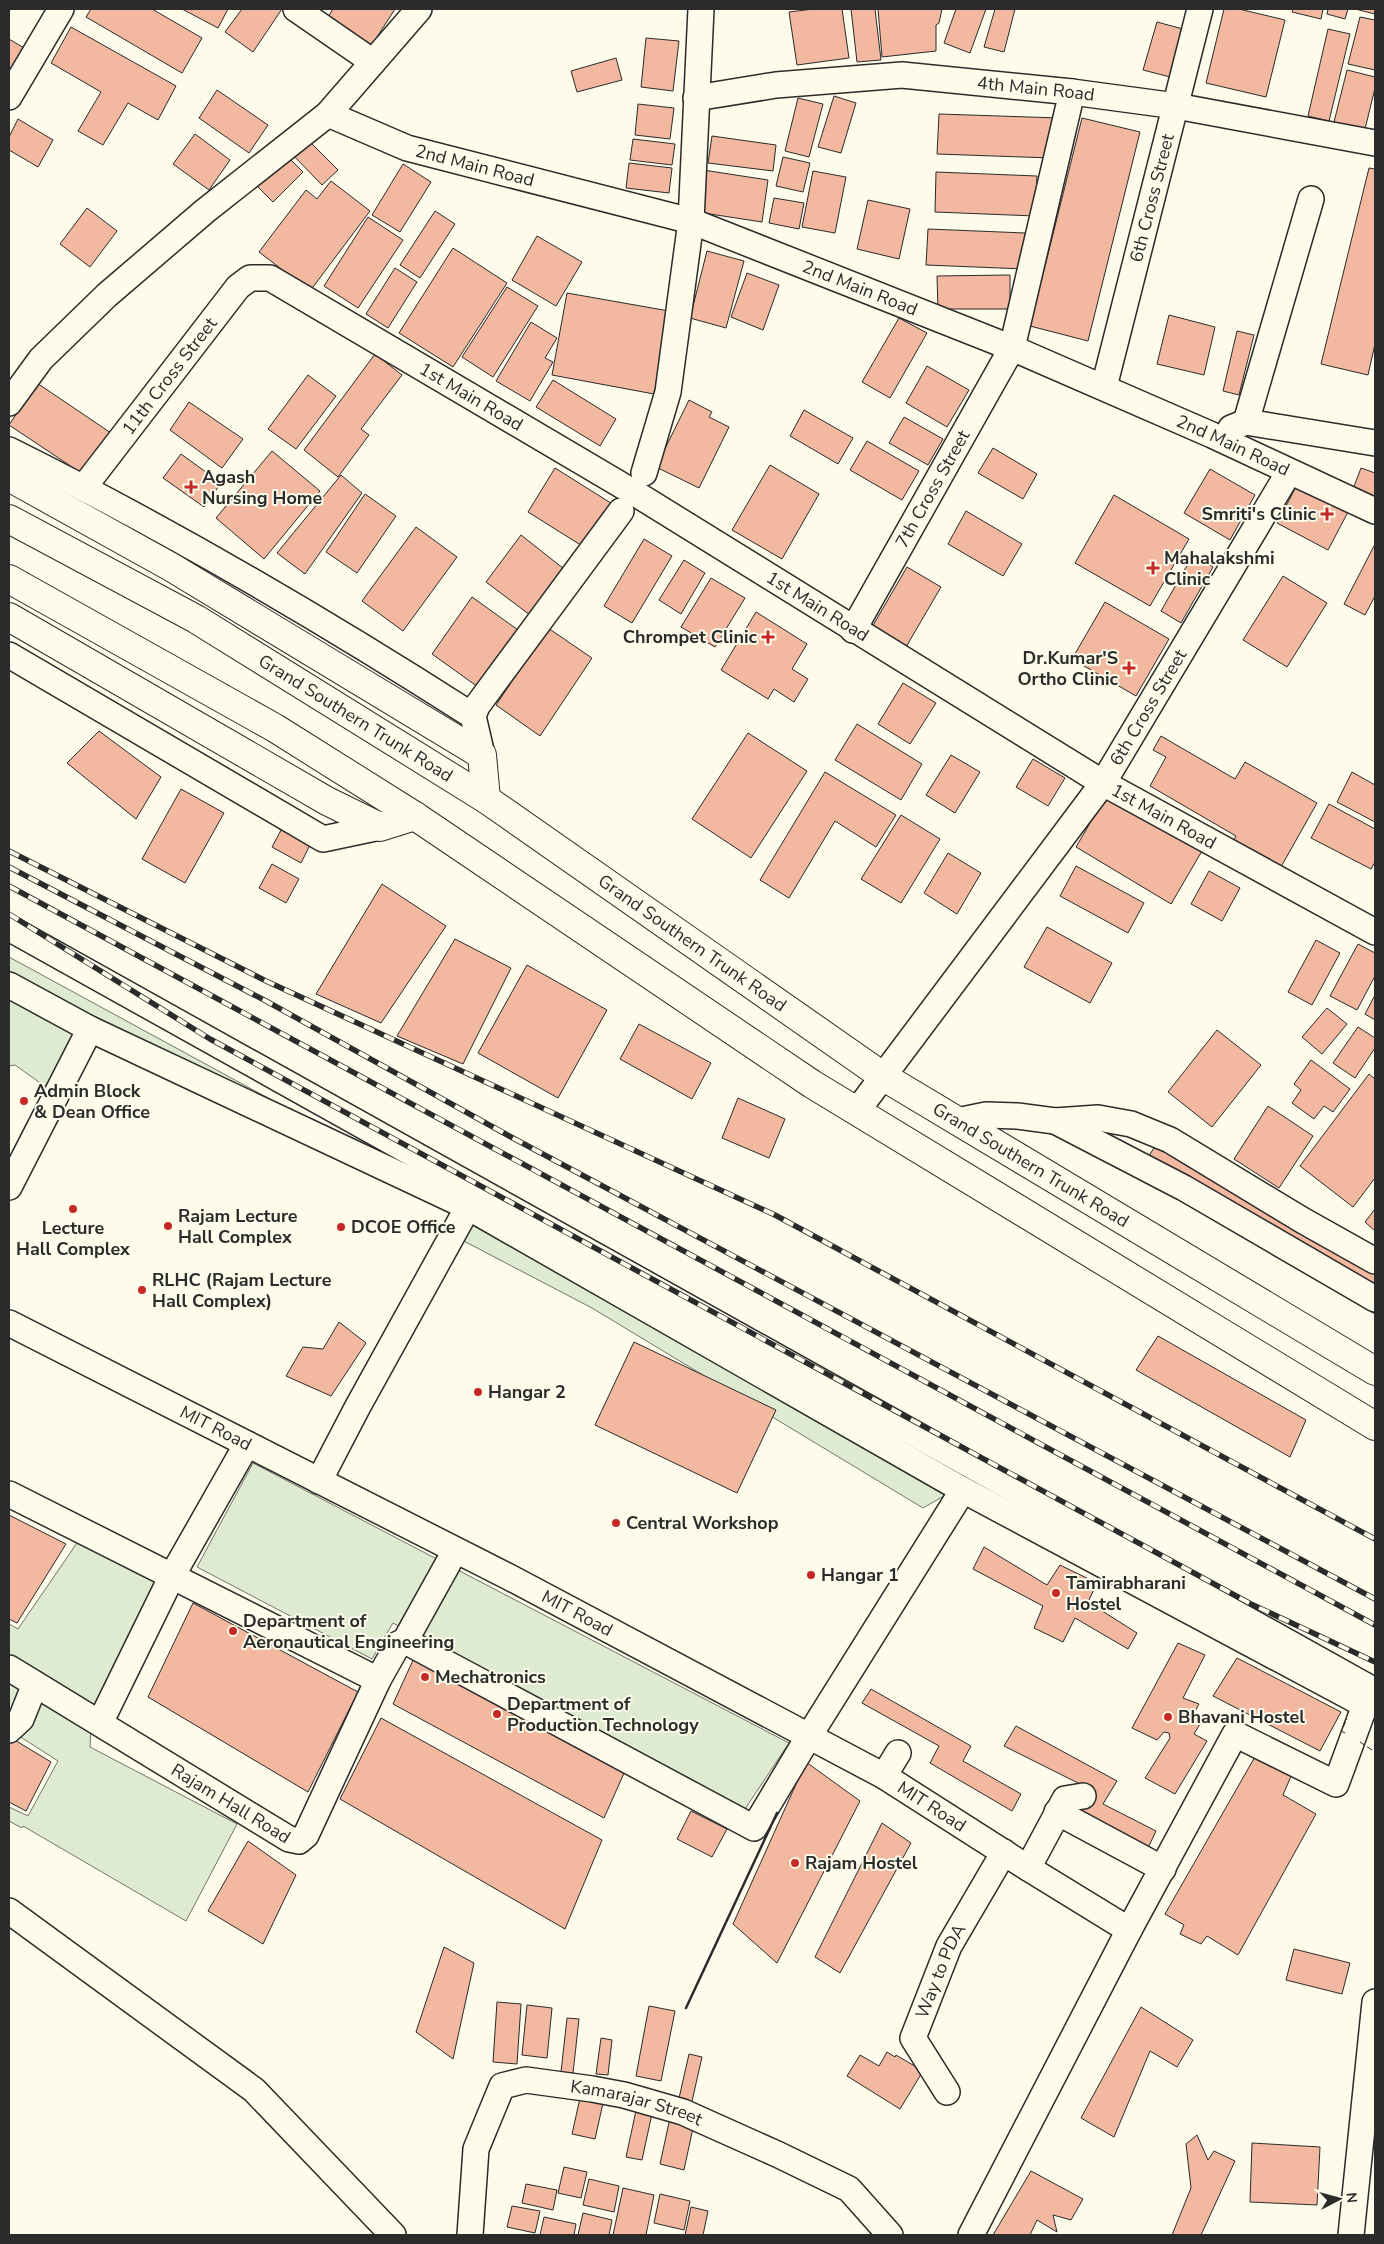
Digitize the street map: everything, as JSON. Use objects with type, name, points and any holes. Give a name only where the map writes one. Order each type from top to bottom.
[{"type":"main road","points":[[9,477],[171,567],[482,755],[486,799]]},
{"type":"main road","name":"Grand Southern Trunk Road","points":[[9,519],[196,619],[486,799],[884,1077],[1375,1371]]},
{"type":"main road","points":[[9,579],[275,728],[415,816],[804,1078],[1375,1426]]},
{"type":"main road","points":[[9,617],[327,801],[380,827],[415,816]]},
{"type":"street","points":[[9,97],[61,9]]},
{"type":"street","points":[[296,9],[373,62]]},
{"type":"street","points":[[9,403],[41,359],[107,295],[204,211],[328,114],[419,9]]},
{"type":"street","points":[[644,473],[668,392],[691,221],[701,9]]},
{"type":"street","name":"6th Cross Street","points":[[1104,387],[1200,9]]},
{"type":"street","name":"4th Main Road","points":[[696,98],[776,85],[902,75],[1072,92],[1176,106],[1375,143]]},
{"type":"street","name":"7th Cross Street","points":[[853,630],[1012,348],[1072,92]]},
{"type":"street","name":"2nd Main Road","points":[[328,114],[408,148],[691,221],[1012,348],[1104,387],[1375,511]]},
{"type":"street","points":[[1246,422],[1311,199]]},
{"type":"street","name":"11th Cross Street","points":[[84,487],[238,287],[250,278],[262,276]]},
{"type":"street","name":"1st Main Road","points":[[262,276],[270,278],[638,495],[853,630],[1103,783],[1373,927]]},
{"type":"street","points":[[1212,436],[1246,422],[1375,443]]},
{"type":"street","points":[[9,450],[84,487],[318,620],[473,716]]},
{"type":"street","name":"6th Cross Street","points":[[857,1111],[1103,783],[1289,472]]},
{"type":"street","points":[[482,755],[473,716],[477,706],[621,511]]},
{"type":"street","points":[[9,654],[323,839],[380,827]]},
{"type":"street","points":[[9,928],[1371,1695]]},
{"type":"street","points":[[9,984],[90,1029],[468,1207],[963,1490],[1371,1695]]},
{"type":"street","points":[[9,1187],[90,1029]]},
{"type":"street","points":[[957,1121],[986,1115],[1017,1116],[1055,1121],[1098,1118],[1131,1124],[1170,1140],[1295,1216],[1375,1261]]},
{"type":"street","points":[[1055,1121],[1184,1188],[1375,1299]]},
{"type":"street","points":[[319,1481],[468,1207]]},
{"type":"street","name":"MIT Road","points":[[9,1323],[456,1551],[884,1776],[1129,1930]]},
{"type":"street","points":[[100,1723],[172,1576],[247,1444]]},
{"type":"street","points":[[405,1642],[754,1828],[809,1736],[963,1490]]},
{"type":"street","points":[[9,1494],[378,1680]]},
{"type":"street","name":"Rajam Hall Road","points":[[9,1668],[289,1839],[299,1841],[306,1835],[378,1680],[398,1644],[405,1642],[456,1551]]},
{"type":"street","points":[[9,1730],[21,1719],[35,1684]]},
{"type":"street","points":[[971,2235],[1129,1930],[1235,1734],[1336,1784],[1371,1695]]},
{"type":"street","points":[[884,1776],[898,1753]]},
{"type":"street","points":[[1028,1868],[1065,1799],[1083,1796]]},
{"type":"street","points":[[1057,1812],[1163,1869]]},
{"type":"street","name":"Way to PDA","points":[[947,2092],[913,2038],[949,1946],[1004,1852]]},
{"type":"street","points":[[9,1911],[254,2090],[393,2235]]},
{"type":"street","points":[[1350,2235],[1375,2002]]},
{"type":"street","name":"Kamarajar Street","points":[[473,2235],[476,2149],[502,2086],[526,2080],[624,2095],[683,2112],[849,2189],[890,2235]]},
{"type":"green space","points":[[9,957],[459,1202],[9,973]]},
{"type":"green space","points":[[9,995],[77,1032],[46,1087],[15,1065],[9,1066]]},
{"type":"green space","points":[[471,1217],[949,1493],[923,1508],[592,1308],[458,1238]]},
{"type":"green space","points":[[253,1463],[789,1743],[745,1809],[393,1623],[372,1659],[197,1567]]},
{"type":"green space","points":[[79,1540],[165,1583],[98,1713],[9,1660],[9,1624],[18,1629]]},
{"type":"green space","points":[[9,1676],[26,1687],[9,1720]]},
{"type":"green space","points":[[38,1693],[91,1726],[90,1747],[237,1824],[186,1921],[23,1826],[22,1828],[9,1821],[9,1807],[28,1816],[58,1761],[16,1734]]},
{"type":"building","points":[[91,9],[152,9],[202,38],[182,73],[86,17]]},
{"type":"building","points":[[182,9],[228,9],[218,28]]},
{"type":"building","points":[[242,9],[282,9],[253,52],[225,32]]},
{"type":"building","points":[[333,9],[395,9],[368,51],[324,23]]},
{"type":"building","points":[[813,9],[842,9],[849,58],[797,65],[789,12]]},
{"type":"building","points":[[851,9],[875,9],[881,60],[857,62]]},
{"type":"building","points":[[878,9],[942,9],[939,23],[936,25],[936,51],[882,57]]},
{"type":"building","points":[[956,9],[986,9],[970,53],[944,43]]},
{"type":"building","points":[[995,9],[1015,9],[1004,52],[984,47]]},
{"type":"building","points":[[1224,9],[1239,9],[1285,20],[1266,97],[1206,83]]},
{"type":"building","points":[[1293,9],[1323,9],[1321,19],[1292,12]]},
{"type":"building","points":[[1328,9],[1348,9],[1345,19],[1327,14]]},
{"type":"building","points":[[1355,9],[1375,9],[1375,14]]},
{"type":"building","points":[[1360,17],[1375,20],[1375,70],[1348,64]]},
{"type":"building","points":[[1157,22],[1183,29],[1170,77],[1143,70]]},
{"type":"building","points":[[71,27],[176,86],[158,120],[128,103],[103,145],[78,131],[101,92],[51,63]]},
{"type":"building","points":[[1328,29],[1350,34],[1329,121],[1308,116]]},
{"type":"building","points":[[646,38],[679,41],[673,91],[641,87]]},
{"type":"building","points":[[9,39],[24,48],[9,75]]},
{"type":"building","points":[[616,58],[622,80],[577,92],[571,71]]},
{"type":"building","points":[[1347,70],[1375,77],[1375,88],[1365,129],[1334,122]]},
{"type":"building","points":[[217,90],[268,125],[249,153],[199,118]]},
{"type":"building","points":[[834,96],[856,103],[841,153],[818,147]]},
{"type":"building","points":[[798,98],[823,104],[809,157],[785,151]]},
{"type":"building","points":[[638,104],[674,108],[670,139],[635,135]]},
{"type":"building","points":[[939,114],[1059,118],[1051,158],[937,154]]},
{"type":"building","points":[[1082,118],[1140,132],[1088,341],[1030,326]]},
{"type":"building","points":[[18,119],[53,140],[38,167],[9,150],[9,137]]},
{"type":"building","points":[[195,134],[230,160],[209,190],[173,164]]},
{"type":"building","points":[[712,136],[776,145],[773,171],[708,163]]},
{"type":"building","points":[[305,137],[338,170],[322,185],[290,152]]},
{"type":"building","points":[[633,139],[675,144],[672,165],[630,160]]},
{"type":"building","points":[[287,156],[303,172],[273,202],[257,186]]},
{"type":"building","points":[[783,157],[810,163],[803,192],[776,186]]},
{"type":"building","points":[[629,163],[672,168],[669,193],[626,188]]},
{"type":"building","points":[[403,164],[431,182],[400,232],[372,215]]},
{"type":"building","points":[[1369,168],[1375,169],[1375,344],[1368,375],[1321,364]]},
{"type":"building","points":[[703,170],[768,180],[762,222],[697,212]]},
{"type":"building","points":[[813,171],[846,177],[835,233],[802,227]]},
{"type":"building","points":[[936,172],[1037,176],[1035,216],[935,212]]},
{"type":"building","points":[[331,181],[370,211],[310,291],[259,252],[306,190],[317,199]]},
{"type":"building","points":[[774,198],[804,203],[799,229],[769,223]]},
{"type":"building","points":[[868,200],[910,209],[899,259],[857,249]]},
{"type":"building","points":[[87,208],[117,231],[90,267],[60,244]]},
{"type":"building","points":[[435,211],[455,224],[420,278],[400,265]]},
{"type":"building","points":[[368,217],[403,240],[358,308],[324,286]]},
{"type":"building","points":[[928,229],[1025,233],[1024,269],[926,265]]},
{"type":"building","points":[[537,236],[582,262],[556,306],[512,280]]},
{"type":"building","points":[[453,248],[507,283],[453,367],[399,333]]},
{"type":"building","points":[[707,251],[744,261],[726,328],[690,318]]},
{"type":"building","points":[[395,268],[417,282],[388,328],[366,314]]},
{"type":"building","points":[[747,273],[779,285],[763,330],[731,317]]},
{"type":"building","points":[[1010,275],[1010,309],[938,309],[937,276]]},
{"type":"building","points":[[507,287],[538,306],[493,377],[462,357]]},
{"type":"building","points":[[567,293],[669,311],[654,394],[552,375]]},
{"type":"building","points":[[1169,315],[1215,327],[1204,375],[1157,364]]},
{"type":"building","points":[[899,318],[927,333],[890,398],[862,382]]},
{"type":"building","points":[[531,322],[557,338],[545,358],[553,362],[530,401],[496,381]]},
{"type":"building","points":[[1237,331],[1254,335],[1239,395],[1223,391]]},
{"type":"building","points":[[375,354],[402,375],[361,429],[369,435],[338,477],[304,450]]},
{"type":"building","points":[[927,366],[969,390],[947,427],[906,403]]},
{"type":"building","points":[[308,375],[336,396],[296,449],[268,429]]},
{"type":"building","points":[[553,380],[616,419],[600,446],[536,407]]},
{"type":"building","points":[[37,383],[111,433],[84,475],[9,425]]},
{"type":"building","points":[[689,400],[712,412],[709,417],[729,427],[699,488],[656,467]]},
{"type":"building","points":[[189,402],[243,439],[222,468],[170,430]]},
{"type":"building","points":[[804,410],[853,438],[838,464],[790,436]]},
{"type":"building","points":[[904,417],[943,439],[928,465],[889,443]]},
{"type":"building","points":[[867,441],[919,471],[902,500],[850,470]]},
{"type":"building","points":[[993,448],[1037,474],[1023,499],[978,473]]},
{"type":"building","points":[[272,451],[320,491],[264,559],[216,518]]},
{"type":"building","points":[[181,454],[221,483],[204,507],[163,478]]},
{"type":"building","points":[[770,465],[819,494],[782,559],[732,530]]},
{"type":"building","points":[[555,468],[614,505],[587,549],[528,512]]},
{"type":"building","points":[[1361,468],[1375,473],[1375,498],[1353,489]]},
{"type":"building","points":[[1210,469],[1255,495],[1230,540],[1184,513]]},
{"type":"building","points":[[341,475],[362,493],[305,574],[277,553]]},
{"type":"building","points":[[1297,485],[1348,512],[1328,550],[1277,523]]},
{"type":"building","points":[[365,494],[396,516],[357,573],[326,552]]},
{"type":"building","points":[[1114,495],[1189,539],[1150,606],[1075,563]]},
{"type":"building","points":[[966,511],[1022,544],[1003,576],[948,544]]},
{"type":"building","points":[[416,527],[457,557],[403,631],[362,601]]},
{"type":"building","points":[[521,535],[564,569],[530,615],[486,582]]},
{"type":"building","points":[[644,539],[672,556],[632,623],[604,606]]},
{"type":"building","points":[[1375,544],[1375,596],[1365,615],[1344,604]]},
{"type":"building","points":[[1193,555],[1213,567],[1181,623],[1161,611]]},
{"type":"building","points":[[684,560],[705,573],[681,614],[659,600]]},
{"type":"building","points":[[907,567],[941,587],[906,647],[872,627]]},
{"type":"building","points":[[1283,576],[1327,603],[1287,667],[1243,640]]},
{"type":"building","points":[[711,578],[745,598],[715,647],[681,627]]},
{"type":"building","points":[[472,597],[518,630],[478,687],[432,654]]},
{"type":"building","points":[[1105,602],[1169,639],[1136,696],[1072,659]]},
{"type":"building","points":[[756,612],[807,644],[792,669],[808,679],[794,702],[774,689],[768,699],[721,670]]},
{"type":"building","points":[[548,628],[592,658],[540,736],[496,705]]},
{"type":"building","points":[[903,683],[936,703],[910,744],[878,724]]},
{"type":"building","points":[[857,724],[922,764],[901,800],[835,760]]},
{"type":"building","points":[[99,731],[161,777],[136,819],[67,763]]},
{"type":"building","points":[[748,733],[807,771],[751,858],[692,819]]},
{"type":"building","points":[[1161,736],[1235,779],[1245,762],[1317,803],[1277,874],[1230,847],[1236,836],[1150,786],[1166,757],[1153,750]]},
{"type":"building","points":[[951,755],[980,772],[955,813],[926,795]]},
{"type":"building","points":[[1033,759],[1065,778],[1048,806],[1016,787]]},
{"type":"building","points":[[825,772],[896,815],[876,847],[835,821],[789,898],[760,880]]},
{"type":"building","points":[[1352,772],[1375,785],[1375,822],[1337,802]]},
{"type":"building","points":[[181,789],[224,813],[185,883],[142,859]]},
{"type":"building","points":[[1107,794],[1202,851],[1171,904],[1076,847]]},
{"type":"building","points":[[1329,804],[1375,829],[1375,862],[1371,869],[1311,838]]},
{"type":"building","points":[[901,815],[940,839],[901,903],[861,879]]},
{"type":"building","points":[[287,819],[315,835],[301,863],[272,847]]},
{"type":"building","points":[[948,853],[981,873],[957,914],[924,893]]},
{"type":"building","points":[[272,864],[299,879],[286,903],[259,888]]},
{"type":"building","points":[[1076,866],[1144,903],[1128,933],[1060,896]]},
{"type":"building","points":[[1209,871],[1240,888],[1222,921],[1191,904]]},
{"type":"building","points":[[382,884],[446,926],[381,1023],[316,994]]},
{"type":"building","points":[[1047,927],[1112,963],[1090,1003],[1024,967]]},
{"type":"building","points":[[455,939],[511,968],[463,1064],[397,1036]]},
{"type":"building","points":[[1316,940],[1340,953],[1312,1005],[1288,992]]},
{"type":"building","points":[[1358,944],[1375,953],[1375,976],[1357,1010],[1330,996]]},
{"type":"building","points":[[527,965],[607,1010],[558,1098],[478,1053]]},
{"type":"building","points":[[1375,995],[1375,1020],[1365,1014]]},
{"type":"building","points":[[1327,1008],[1347,1024],[1322,1054],[1302,1037]]},
{"type":"building","points":[[639,1024],[711,1063],[692,1099],[620,1059]]},
{"type":"building","points":[[1358,1027],[1375,1038],[1375,1048],[1355,1078],[1333,1063]]},
{"type":"building","points":[[1217,1030],[1261,1065],[1212,1127],[1168,1092]]},
{"type":"building","points":[[1311,1060],[1350,1089],[1333,1112],[1324,1106],[1314,1119],[1292,1103],[1301,1090],[1294,1084]]},
{"type":"building","points":[[1369,1074],[1375,1079],[1375,1178],[1353,1207],[1300,1166]]},
{"type":"building","points":[[738,1098],[785,1119],[769,1158],[722,1138]]},
{"type":"building","points":[[1268,1106],[1313,1136],[1279,1188],[1234,1159]]},
{"type":"building","points":[[1158,1141],[1375,1272],[1375,1314],[1140,1171]]},
{"type":"building","points":[[1375,1209],[1375,1231],[1365,1222]]},
{"type":"building","points":[[339,1322],[366,1343],[331,1396],[286,1376],[303,1347],[323,1349]]},
{"type":"building","points":[[1158,1336],[1306,1420],[1290,1457],[1136,1370]]},
{"type":"building","points":[[634,1342],[776,1410],[737,1493],[595,1425]]},
{"type":"building","points":[[9,1515],[66,1544],[17,1623],[9,1619]]},
{"type":"building","name":"Tamirabharani Hostel","points":[[984,1547],[1047,1585],[1060,1565],[1097,1583],[1088,1602],[1137,1633],[1128,1649],[1075,1618],[1063,1642],[1034,1628],[1043,1606],[973,1569]]},
{"type":"building","points":[[193,1603],[358,1692],[308,1792],[148,1697]]},
{"type":"building","name":"Bhavani Hostel","points":[[1178,1643],[1205,1655],[1183,1698],[1199,1704],[1193,1715],[1203,1719],[1194,1734],[1207,1741],[1175,1794],[1145,1778],[1170,1738],[1169,1733],[1164,1732],[1157,1740],[1132,1728]]},
{"type":"building","points":[[414,1658],[625,1771],[604,1818],[393,1704]]},
{"type":"building","points":[[1237,1658],[1341,1712],[1320,1751],[1213,1696]]},
{"type":"building","points":[[871,1689],[971,1746],[963,1761],[1021,1794],[1012,1811],[930,1763],[939,1746],[862,1703]]},
{"type":"building","points":[[381,1718],[602,1840],[565,1929],[340,1799]]},
{"type":"building","points":[[1016,1726],[1117,1781],[1103,1804],[1156,1831],[1147,1850],[1074,1813],[1088,1788],[1004,1746]]},
{"type":"building","points":[[13,1739],[51,1762],[26,1811],[9,1802],[9,1740]]},
{"type":"building","points":[[1256,1755],[1292,1774],[1283,1795],[1316,1814],[1238,1955],[1207,1936],[1201,1944],[1180,1934],[1184,1925],[1165,1914]]},
{"type":"building","name":"Rajam Hostel","points":[[806,1762],[860,1801],[777,1963],[733,1924]]},
{"type":"building","points":[[691,1811],[727,1829],[712,1857],[677,1839]]},
{"type":"building","points":[[882,1823],[911,1843],[840,1973],[815,1957]]},
{"type":"building","points":[[248,1841],[296,1875],[263,1944],[208,1911]]},
{"type":"building","points":[[444,1947],[474,1963],[453,2059],[416,2032]]},
{"type":"building","points":[[1294,1949],[1350,1963],[1342,1994],[1286,1980]]},
{"type":"building","points":[[497,2002],[521,2004],[517,2064],[493,2062]]},
{"type":"building","points":[[527,2005],[552,2008],[547,2058],[522,2055]]},
{"type":"building","points":[[649,2006],[675,2011],[661,2081],[636,2076]]},
{"type":"building","points":[[1141,2007],[1193,2040],[1177,2067],[1150,2051],[1114,2137],[1081,2118]]},
{"type":"building","points":[[567,2018],[579,2019],[573,2073],[561,2072]]},
{"type":"building","points":[[601,2038],[612,2040],[608,2075],[596,2074]]},
{"type":"building","points":[[887,2052],[895,2057],[896,2055],[923,2071],[900,2109],[847,2076],[860,2055],[879,2066]]},
{"type":"building","points":[[689,2054],[702,2057],[690,2110],[677,2107]]},
{"type":"building","points":[[580,2098],[603,2103],[595,2139],[572,2134]]},
{"type":"building","points":[[637,2106],[653,2109],[642,2160],[626,2157]]},
{"type":"building","points":[[670,2118],[694,2123],[684,2170],[660,2164]]},
{"type":"building","points":[[1197,2135],[1208,2160],[1214,2151],[1235,2161],[1201,2235],[1172,2235],[1191,2188],[1186,2144]]},
{"type":"building","points":[[1252,2143],[1320,2147],[1317,2205],[1250,2202]]},
{"type":"building","points":[[564,2167],[587,2172],[581,2198],[558,2193]]},
{"type":"building","points":[[1031,2171],[1083,2199],[1071,2220],[1053,2215],[1057,2232],[1037,2220],[1030,2235],[993,2235]]},
{"type":"building","points":[[589,2179],[619,2186],[614,2212],[583,2205]]},
{"type":"building","points":[[526,2184],[557,2190],[553,2210],[522,2203]]},
{"type":"building","points":[[623,2188],[654,2195],[646,2235],[613,2235]]},
{"type":"building","points":[[660,2194],[690,2201],[684,2230],[654,2223]]},
{"type":"building","points":[[512,2206],[540,2211],[535,2233],[507,2227]]},
{"type":"building","points":[[691,2207],[708,2211],[703,2235],[685,2235]]},
{"type":"building","points":[[583,2213],[612,2220],[609,2235],[578,2235]]},
{"type":"building","points":[[544,2217],[576,2224],[574,2235],[540,2235]]},
{"type":"railway","points":[[9,851],[266,981],[775,1215],[1375,1539]]},
{"type":"railway","points":[[9,867],[266,1001],[511,1137],[1375,1599]]},
{"type":"railway","points":[[9,886],[1375,1625]]},
{"type":"railway","points":[[9,914],[210,1039],[1251,1604],[1375,1662]]},
{"type":"fence","points":[[1345,1733],[1341,1731],[1347,1719]]},
{"type":"fence","points":[[1360,1742],[1375,1752]]},
{"type":"wall","points":[[686,2008],[777,1813]]},
{"type":"place","name":"Agash Nursing Home","points":[[191,487]]},
{"type":"place","name":"Smriti's Clinic","points":[[1327,514]]},
{"type":"place","name":"Mahalakshmi Clinic","points":[[1153,568]]},
{"type":"place","name":"Chrompet Clinic","points":[[768,637]]},
{"type":"place","name":"Dr.Kumar'S Ortho Clinic","points":[[1129,668]]},
{"type":"place","name":"Admin Block & Dean Office","points":[[24,1101]]},
{"type":"place","name":"Lecture Hall Complex","points":[[73,1209]]},
{"type":"place","name":"Rajam Lecture Hall Complex","points":[[168,1226]]},
{"type":"place","name":"DCOE Office","points":[[341,1227]]},
{"type":"place","name":"RLHC (Rajam Lecture Hall Complex)","points":[[142,1290]]},
{"type":"place","name":"Hangar 2","points":[[478,1392]]},
{"type":"place","name":"Central Workshop","points":[[616,1523]]},
{"type":"place","name":"Hangar 1","points":[[811,1575]]},
{"type":"place","name":"Tamirabharani Hostel","points":[[1056,1593]]},
{"type":"place","name":"Department of Aeronautical Engineering","points":[[233,1631]]},
{"type":"place","name":"Mechatronics","points":[[425,1677]]},
{"type":"place","name":"Department of Production Technology","points":[[497,1714]]},
{"type":"place","name":"Bhavani Hostel","points":[[1168,1717]]},
{"type":"place","name":"Rajam Hostel","points":[[795,1863]]}]
